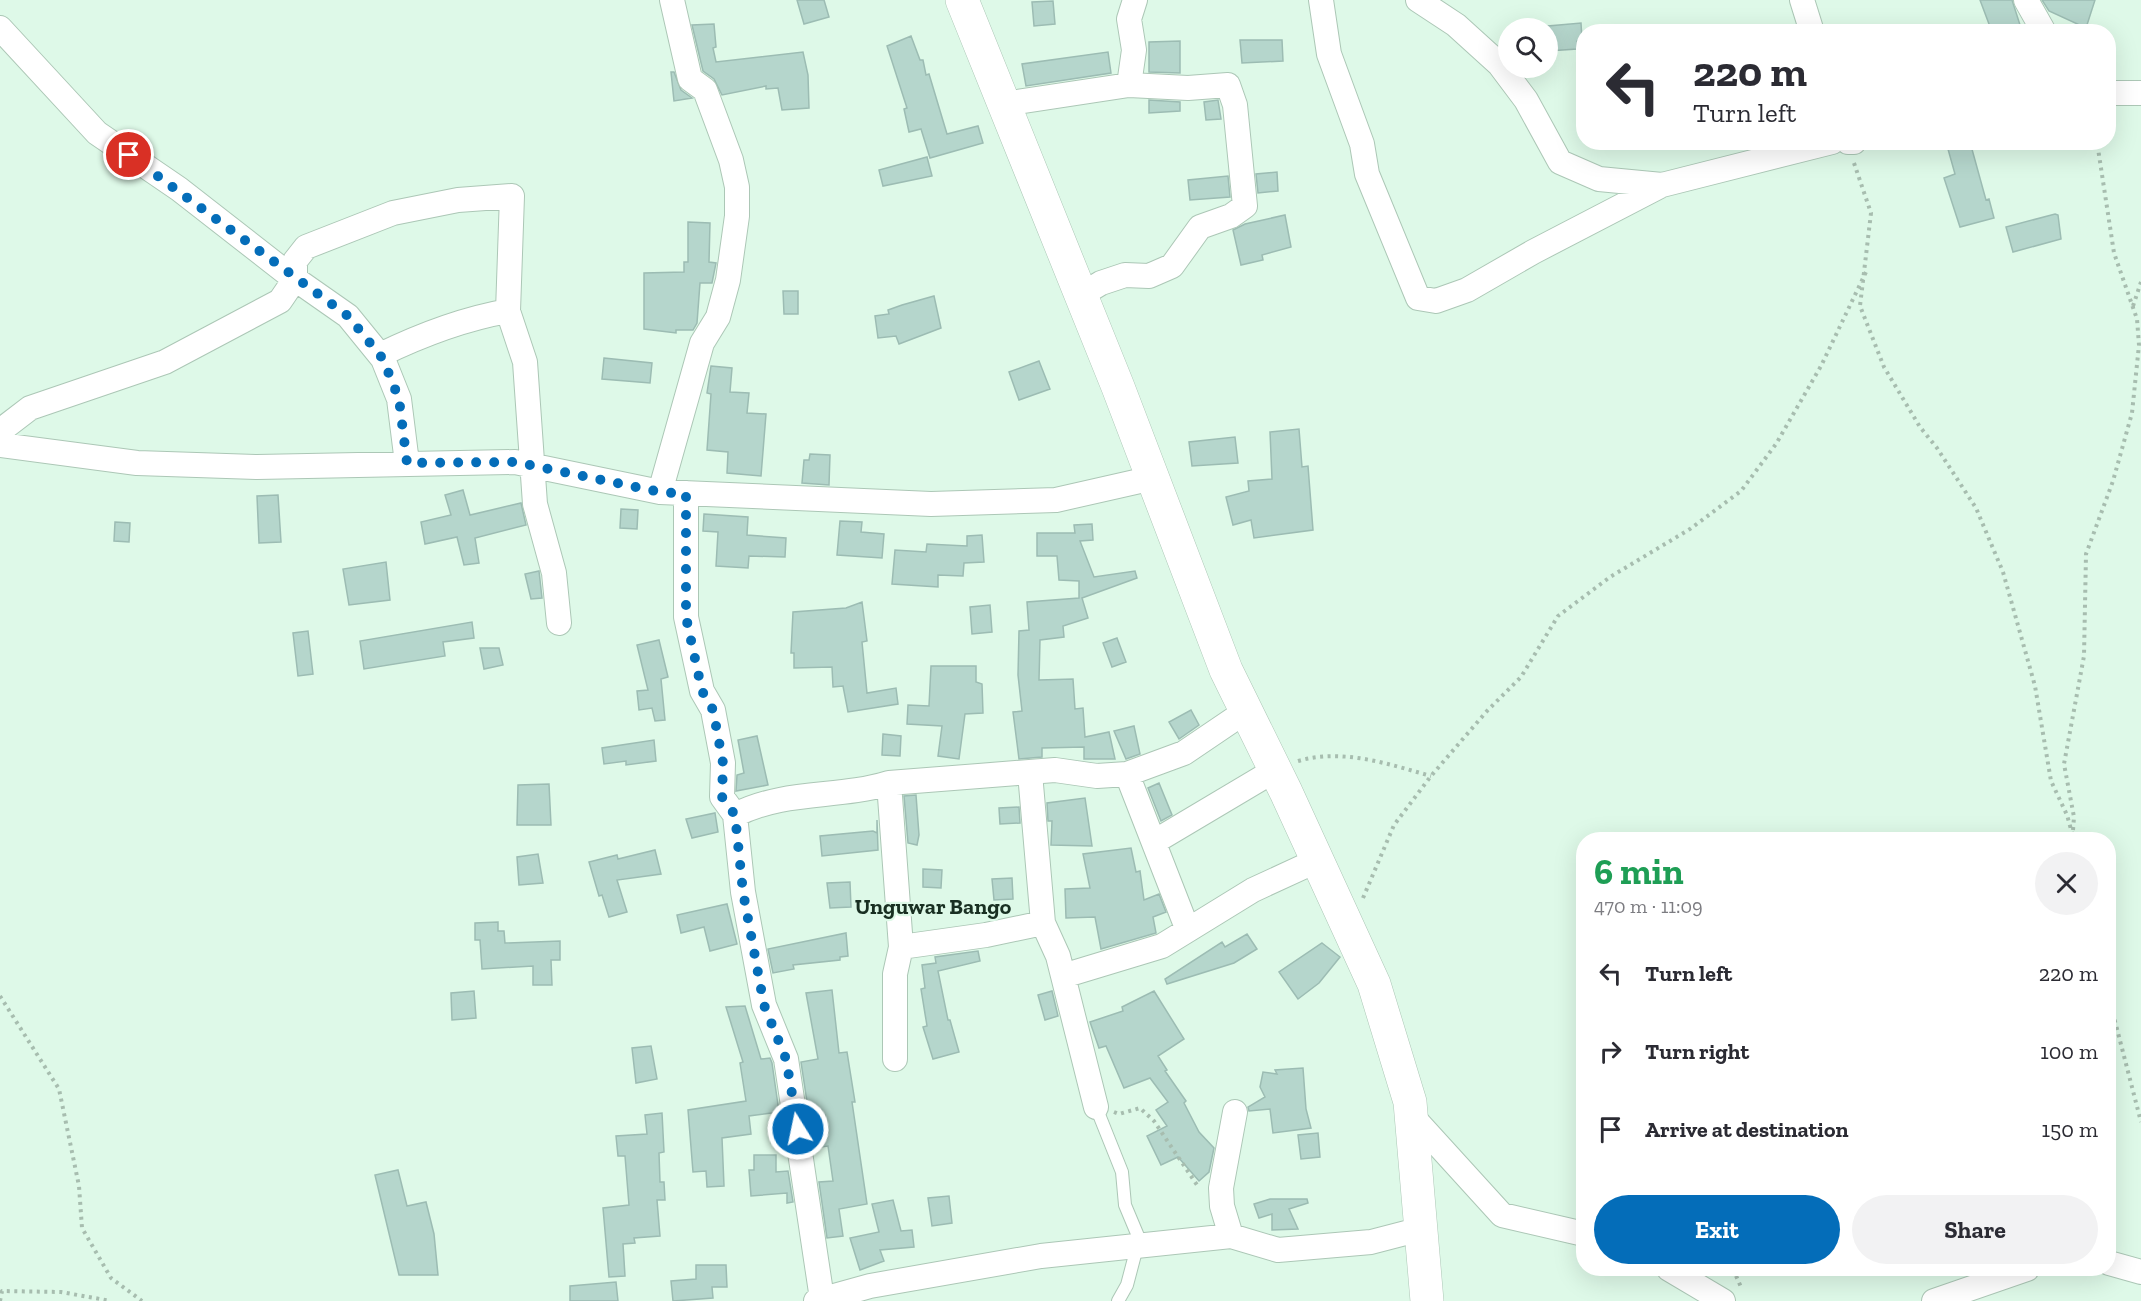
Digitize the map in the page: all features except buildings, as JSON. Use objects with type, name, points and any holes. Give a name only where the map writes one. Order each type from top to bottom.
[{"type":"main road","points":[[962,0],[1154,478],[1226,670],[1318,860],[1374,984],[1410,1102],[1426,1301]]},
{"type":"street","points":[[1129,85],[1134,50],[1129,19],[1135,0]]},
{"type":"street","points":[[1320,0],[1329,54],[1359,135],[1367,174],[1418,298],[1436,301],[1467,290],[1533,252],[1662,184],[1814,150]]},
{"type":"street","points":[[1418,0],[1456,25],[1498,64],[1526,100],[1560,162],[1599,179],[1662,184]]},
{"type":"street","points":[[1802,0],[1810,24]]},
{"type":"street","points":[[2026,0],[2040,24]]},
{"type":"street","points":[[660,492],[702,343],[718,317],[728,280],[737,216],[737,187],[731,160],[705,90],[690,79],[676,1]]},
{"type":"street","points":[[0,28],[97,133],[178,189],[294,279],[348,316],[380,355],[399,399],[407,463]]},
{"type":"street","points":[[1004,104],[1129,85],[1188,88],[1228,85],[1235,105],[1245,206],[1231,216],[1200,227],[1172,266],[1149,276],[1125,275],[1101,283],[1081,295]]},
{"type":"street","points":[[2116,93],[2141,93]]},
{"type":"street","points":[[0,431],[30,408],[165,362],[241,324],[280,301],[294,279],[295,261],[306,247],[393,213],[458,200],[512,196],[508,311],[525,362],[535,504],[554,573],[559,623]]},
{"type":"street","points":[[380,355],[415,337],[483,315],[508,311]]},
{"type":"street","points":[[0,445],[137,463],[257,467],[515,462],[660,492],[931,504],[1056,500],[1154,478]]},
{"type":"street","points":[[686,494],[686,617],[702,691],[713,710],[723,763],[722,797],[735,815],[743,892],[764,1005],[786,1059],[819,1300],[870,1286],[1041,1256],[1231,1236],[1278,1250],[1371,1242],[1421,1229]]},
{"type":"street","points":[[735,815],[769,801],[821,792],[866,790],[889,783],[1055,770],[1097,776],[1127,774],[1184,753],[1246,711]]},
{"type":"street","points":[[1154,842],[1275,770]]},
{"type":"street","points":[[1030,772],[1043,923],[1058,956],[1096,1107]]},
{"type":"street","points":[[1127,774],[1187,928]]},
{"type":"street","points":[[889,783],[902,947],[896,974],[895,1059]]},
{"type":"street","points":[[1063,976],[1162,946],[1187,928],[1253,890],[1318,860]]},
{"type":"street","points":[[902,947],[986,935],[1043,923]]},
{"type":"street","points":[[1231,1236],[1222,1206],[1221,1188],[1235,1112]]},
{"type":"street","points":[[1411,1115],[1502,1215],[1576,1232]]},
{"type":"street","points":[[2116,1265],[2141,1272]]},
{"type":"street","points":[[1681,1276],[1723,1301]]},
{"type":"street","points":[[1934,1301],[2007,1276]]},
{"type":"lane","points":[[1096,1107],[1122,1172],[1125,1205],[1138,1236],[1127,1285],[1118,1301]]},
{"type":"path","points":[[1848,150],[1871,213],[1866,272],[1860,306],[1884,367],[1920,427],[1937,448],[1976,508],[2003,572],[2035,686],[2051,781],[2073,832]]},
{"type":"path","points":[[2073,832],[2074,817],[2064,764],[2084,656],[2086,554],[2112,482],[2132,413],[2139,345],[2137,319],[2114,254],[2098,150]]},
{"type":"path","points":[[1351,933],[1369,882],[1394,825],[1431,776],[1487,711],[1521,677],[1558,616],[1610,577],[1690,529],[1741,491],[1776,444],[1821,366],[1866,272]]},
{"type":"path","points":[[2133,307],[2141,282]]},
{"type":"path","points":[[1275,770],[1302,760],[1340,756],[1367,758],[1431,776]]},
{"type":"path","points":[[0,996],[59,1089],[79,1186],[82,1228],[111,1278],[142,1301]]},
{"type":"path","points":[[2116,1025],[2141,1122]]},
{"type":"path","points":[[1096,1107],[1119,1114],[1140,1108],[1154,1121],[1205,1198]]},
{"type":"path","points":[[0,1301],[1,1291],[61,1292],[111,1301]]},
{"type":"district","name":"Unguwar Bango","points":[[933,906]]},
{"type":"route","points":[[129,155],[348,316],[383,359],[399,399],[407,463],[515,462],[660,492],[686,494],[686,617],[702,691],[713,710],[723,763],[722,797],[735,815],[734,827],[743,892],[764,1005],[786,1059],[798,1129]]}]
